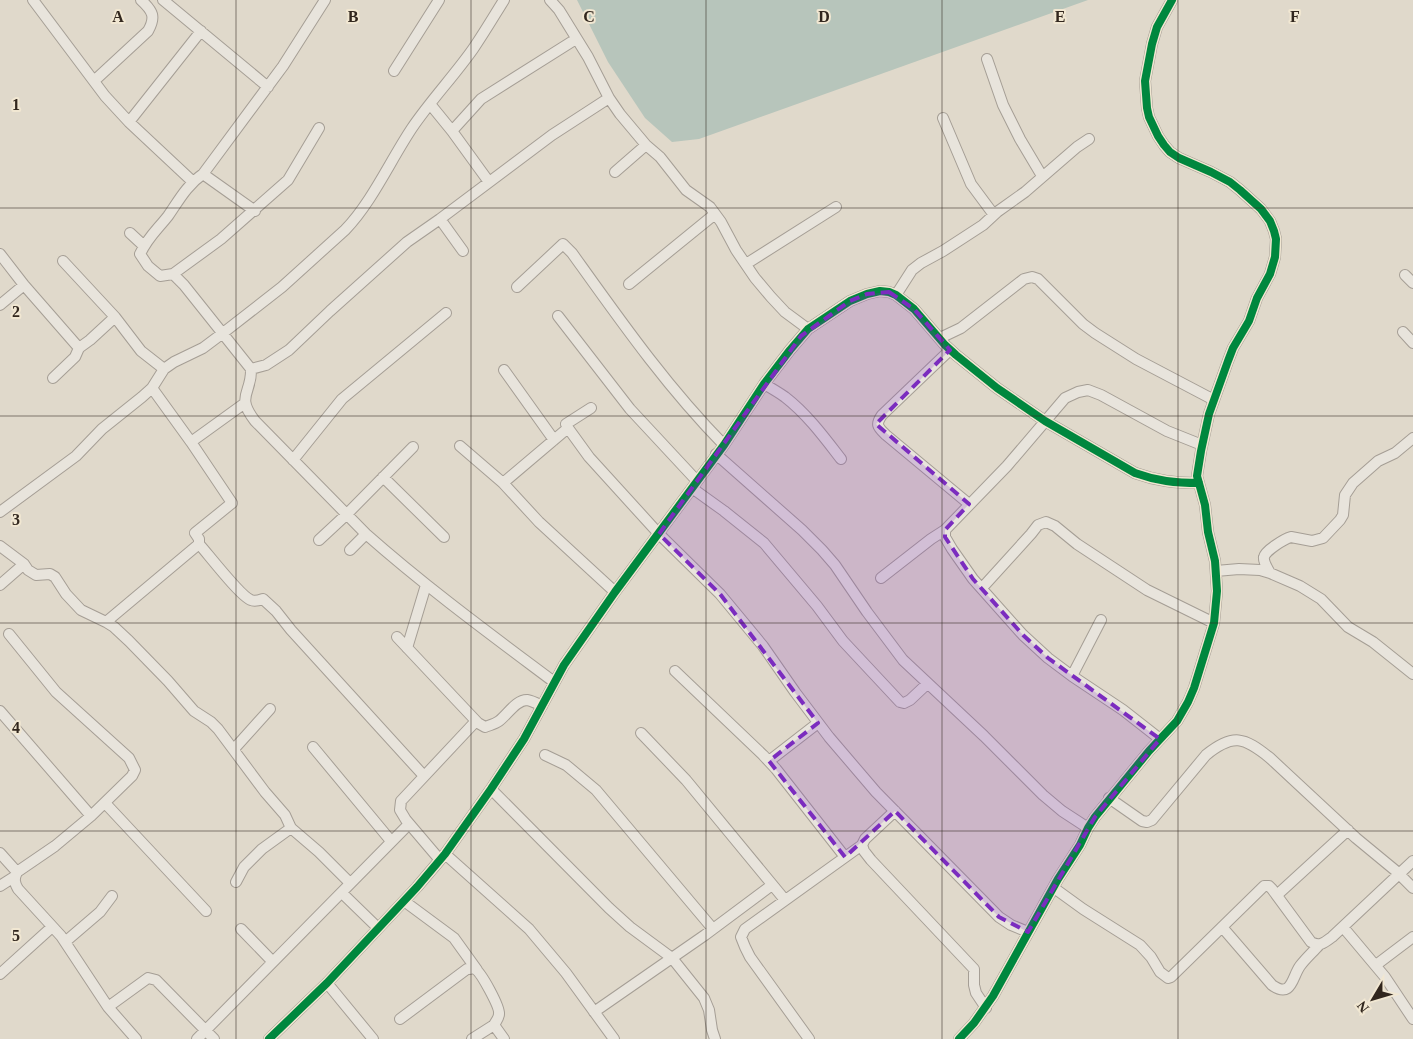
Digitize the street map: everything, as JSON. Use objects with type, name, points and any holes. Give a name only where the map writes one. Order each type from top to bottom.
[{"type":"street","points":[[33,0],[105,96],[129,122],[192,181]]},
{"type":"street","points":[[163,0],[268,87]]},
{"type":"street","points":[[319,128],[288,180],[220,240],[173,274],[160,276],[148,266],[140,254],[149,236],[166,218],[192,181],[203,174],[268,87],[325,0]]},
{"type":"street","points":[[394,71],[439,0]]},
{"type":"street","points":[[0,512],[76,456],[102,429],[142,398],[152,388],[164,369],[203,348],[223,333],[282,287],[354,221],[409,133],[473,49],[504,0]]},
{"type":"street","points":[[550,0],[559,10],[588,57],[609,98],[620,114],[646,145],[660,157],[686,190],[710,207],[721,222],[736,250],[771,297],[785,312],[808,329]]},
{"type":"street","points":[[959,1039],[986,1008],[1088,828],[1109,798],[1176,721],[1188,702],[1214,623],[1217,597],[1216,561],[1197,476],[1202,445],[1214,400],[1234,348],[1249,321],[1257,298],[1270,274],[1275,257],[1276,239],[1270,221],[1253,201],[1230,182],[1179,158],[1164,145],[1153,127],[1147,108],[1146,81],[1152,44],[1157,27],[1172,0]]},
{"type":"street","points":[[94,81],[148,31],[152,23],[152,14],[146,2]]},
{"type":"street","points":[[129,122],[200,31]]},
{"type":"street","points":[[452,131],[481,99],[576,38]]},
{"type":"street","points":[[987,59],[1006,111],[1023,146],[1042,176]]},
{"type":"street","points":[[251,369],[266,365],[289,350],[407,242],[552,134],[609,98]]},
{"type":"street","points":[[430,104],[489,182]]},
{"type":"street","points":[[943,118],[965,173],[994,215]]},
{"type":"street","points":[[896,295],[912,270],[983,225],[1077,147],[1089,140]]},
{"type":"street","points":[[615,172],[646,145]]},
{"type":"street","points":[[203,174],[255,211]]},
{"type":"street","points":[[746,264],[836,207]]},
{"type":"street","points":[[629,284],[715,214]]},
{"type":"street","points":[[440,219],[463,251]]},
{"type":"street","points":[[130,233],[144,246]]},
{"type":"street","points":[[517,287],[564,244],[664,379],[724,444]]},
{"type":"street","points":[[0,254],[24,285],[79,348]]},
{"type":"street","points":[[63,260],[115,318],[141,351],[164,369]]},
{"type":"street","points":[[173,274],[184,285],[251,369],[252,377],[245,403],[248,412],[255,422],[366,534],[426,585],[554,682]]},
{"type":"street","points":[[1405,275],[1413,284]]},
{"type":"street","points":[[940,338],[961,328],[1011,288],[1024,279],[1032,277],[1038,279],[1095,334],[1136,359],[1214,400]]},
{"type":"street","points":[[0,305],[24,285]]},
{"type":"street","points":[[269,1039],[327,983],[443,857],[492,789],[524,740],[564,665],[724,444],[764,384],[808,329],[850,301],[867,294],[880,292],[889,292],[896,295],[914,309],[950,350],[997,388],[1045,422],[1135,473],[1174,483],[1199,483]]},
{"type":"street","points":[[293,460],[342,399],[446,313]]},
{"type":"street","points":[[558,316],[630,409],[694,485],[764,543],[817,606],[842,640],[900,702],[904,703],[910,700],[927,684]]},
{"type":"street","points":[[53,378],[74,357],[79,348],[115,318]]},
{"type":"street","points":[[1403,332],[1413,343]]},
{"type":"street","points":[[950,350],[878,421],[879,427],[886,435],[969,504]]},
{"type":"street","points":[[504,370],[554,440]]},
{"type":"street","points":[[764,384],[784,397],[808,418],[841,458]]},
{"type":"street","points":[[152,388],[232,503],[196,533],[199,544],[233,584],[250,600],[263,599],[276,611],[291,630],[424,776]]},
{"type":"street","points":[[881,578],[945,530],[1007,466],[1065,398],[1078,392],[1088,390],[1101,395],[1167,431],[1202,445]]},
{"type":"street","points":[[191,442],[245,403]]},
{"type":"street","points":[[592,408],[566,424],[608,477],[659,534],[720,594],[763,646],[818,723],[876,792],[999,916],[1011,925],[1028,932]]},
{"type":"street","points":[[503,483],[568,428]]},
{"type":"street","points":[[1270,573],[1265,563],[1264,558],[1266,554],[1291,537],[1312,541],[1323,538],[1344,515],[1346,495],[1353,483],[1378,461],[1395,453],[1413,438]]},
{"type":"street","points":[[460,446],[503,483],[539,522],[615,592]]},
{"type":"street","points":[[319,540],[413,447]]},
{"type":"street","points":[[716,454],[822,550],[835,565],[903,660],[984,736],[1043,796],[1062,812],[1088,828]]},
{"type":"street","points":[[383,477],[444,537]]},
{"type":"street","points":[[982,588],[1038,525],[1046,522],[1055,526],[1147,590],[1214,623]]},
{"type":"street","points":[[945,530],[945,537],[952,549],[1023,636],[1048,658],[1123,710],[1160,739]]},
{"type":"street","points":[[350,550],[366,534]]},
{"type":"street","points":[[106,622],[199,544]]},
{"type":"street","points":[[0,546],[24,564],[36,576],[50,574],[55,577],[66,594],[81,610],[106,622],[129,641],[194,711],[211,722],[285,815],[291,828],[319,852],[350,883]]},
{"type":"street","points":[[0,585],[24,564]]},
{"type":"street","points":[[1216,571],[1260,570],[1300,586],[1321,599],[1348,627],[1373,642],[1413,674]]},
{"type":"street","points":[[407,648],[426,585]]},
{"type":"street","points":[[1072,676],[1101,620]]},
{"type":"street","points":[[0,886],[55,846],[91,816],[132,776],[134,770],[129,758],[116,745],[56,692],[9,634]]},
{"type":"street","points":[[397,637],[476,721],[485,726],[493,725],[501,720],[518,703],[525,700],[530,700],[542,706]]},
{"type":"street","points":[[676,671],[769,761],[845,857]]},
{"type":"street","points":[[234,749],[270,709]]},
{"type":"street","points":[[0,711],[91,816]]},
{"type":"street","points":[[476,721],[401,800],[400,810],[409,824],[443,857],[529,929],[566,973],[614,1039]]},
{"type":"street","points":[[769,761],[818,723]]},
{"type":"street","points":[[641,733],[686,780],[785,900]]},
{"type":"street","points":[[1109,798],[1142,822],[1152,820],[1206,755],[1229,741],[1239,740],[1248,742],[1263,752],[1413,888]]},
{"type":"street","points":[[313,747],[391,841]]},
{"type":"street","points":[[544,755],[566,765],[596,790],[713,928]]},
{"type":"street","points":[[492,789],[609,908],[630,927],[672,958],[704,998],[709,1010],[715,1039]]},
{"type":"street","points":[[105,802],[206,911]]},
{"type":"street","points":[[809,1039],[750,957],[741,937],[745,929],[862,845],[865,839],[895,811]]},
{"type":"street","points":[[196,1039],[409,824]]},
{"type":"street","points":[[236,882],[244,866],[262,849],[291,828]]},
{"type":"street","points":[[1276,895],[1348,830]]},
{"type":"street","points":[[862,845],[871,860],[974,969],[976,993],[986,1008]]},
{"type":"street","points":[[0,853],[16,875]]},
{"type":"street","points":[[1222,927],[1272,985],[1282,990],[1288,988],[1292,984],[1301,965],[1319,945],[1324,944],[1413,862]]},
{"type":"street","points":[[16,875],[14,882],[18,889],[61,936],[108,1007],[136,1039]]},
{"type":"street","points":[[594,1012],[772,885]]},
{"type":"street","points":[[1054,888],[1140,945],[1151,957],[1160,972],[1168,978],[1172,977],[1264,886],[1269,886],[1311,942],[1319,945]]},
{"type":"street","points":[[342,893],[378,928]]},
{"type":"street","points":[[65,942],[100,912],[112,896]]},
{"type":"street","points":[[404,901],[454,938],[482,977],[498,1007],[499,1014],[494,1024],[472,1039]]},
{"type":"street","points":[[0,974],[52,927]]},
{"type":"street","points":[[1343,927],[1376,965],[1412,1013]]},
{"type":"street","points":[[241,928],[272,961]]},
{"type":"street","points":[[1376,965],[1413,937]]},
{"type":"street","points":[[400,1019],[467,969],[477,970]]},
{"type":"street","points":[[108,1007],[148,978],[156,980],[214,1039]]},
{"type":"street","points":[[327,983],[373,1039]]},
{"type":"street","points":[[494,1024],[504,1039]]},
{"type":"highlighted area","points":[[889,292],[914,309],[950,350],[876,424],[969,504],[945,530],[945,537],[973,579],[1023,635],[1048,658],[1160,739],[1095,817],[1028,932],[999,917],[895,811],[845,857],[769,761],[818,723],[720,594],[659,534],[801,336],[850,301],[867,294]]},
{"type":"shaded area","points":[[577,0],[1088,0],[699,139],[672,142],[645,118],[608,62]]},
{"type":"cycle path","points":[[959,1039],[974,1023],[993,996],[1095,817],[1149,751],[1177,721],[1194,688],[1214,623],[1217,591],[1215,561],[1208,532],[1205,505],[1197,476],[1201,451],[1209,414],[1233,348],[1249,321],[1257,298],[1270,274],[1275,257],[1276,239],[1270,221],[1261,209],[1230,182],[1170,152],[1158,136],[1149,117],[1145,81],[1152,44],[1157,27],[1172,0]]},
{"type":"cycle path","points":[[269,1039],[327,983],[417,887],[445,854],[524,739],[564,665],[615,592],[724,445],[764,384],[808,329],[850,301],[880,291],[896,295],[914,309],[956,355],[997,388],[1045,421],[1135,473],[1166,481],[1199,483]]}]
